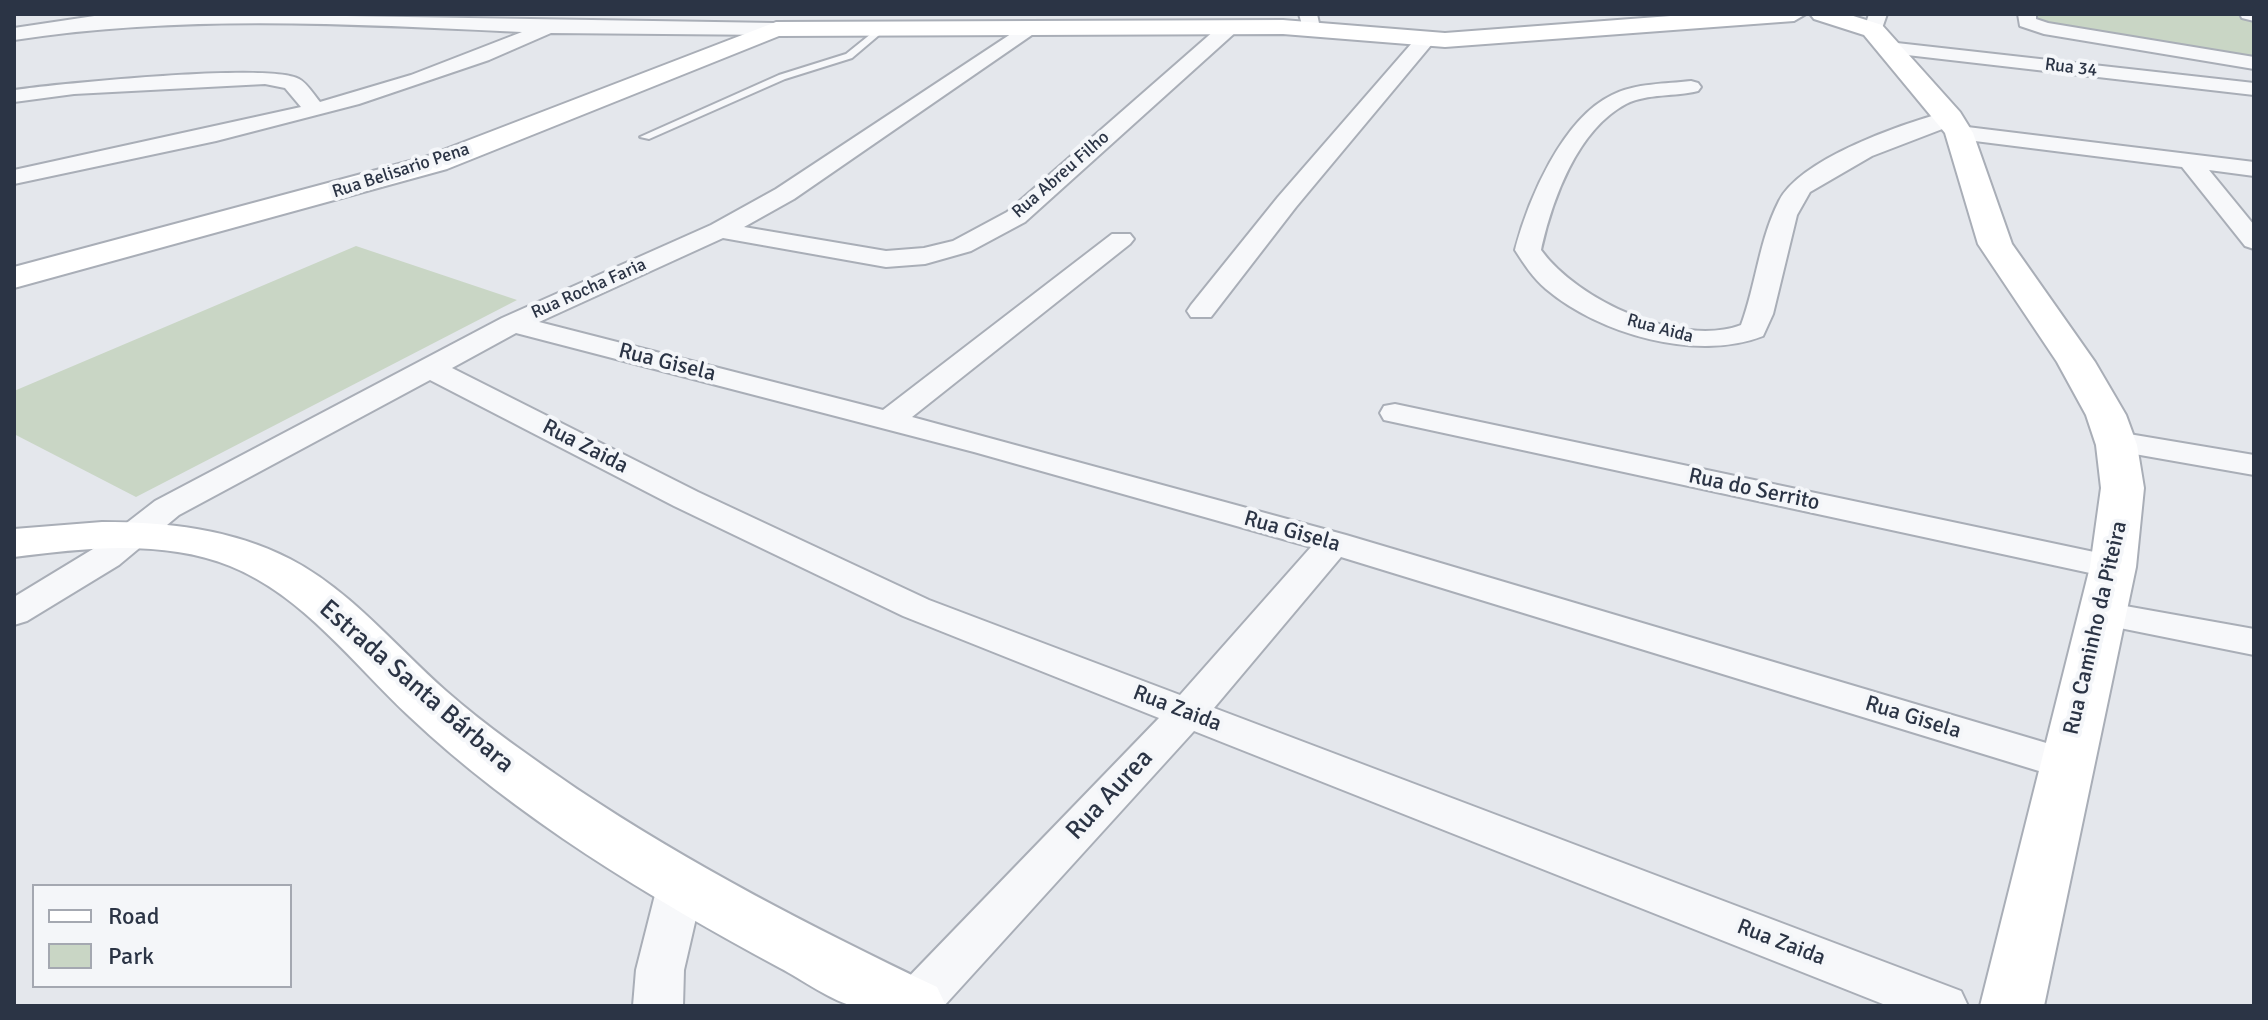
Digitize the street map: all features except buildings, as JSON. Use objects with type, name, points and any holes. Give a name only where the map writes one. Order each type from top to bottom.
[{"type":"street","points":[[14,34],[153,14]]},
{"type":"street","points":[[77,24],[308,17],[548,27],[739,22],[776,29],[1230,27],[1309,21],[1425,40],[1794,14]]},
{"type":"street","points":[[2027,14],[2027,22],[2044,28],[2254,63]]},
{"type":"street","name":"Rua 34","points":[[1862,25],[2254,89]]},
{"type":"street","name":"Rua Caminho da Piteira","points":[[1862,25],[1954,126],[1991,237],[2004,261],[2092,386],[2117,442],[2122,477],[2122,512],[2113,567],[2065,764],[2012,1006]]},
{"type":"street","points":[[14,177],[315,109],[449,69],[548,27]]},
{"type":"street","name":"Rua Abreu Filho","points":[[720,230],[886,259],[925,256],[962,246],[1016,217],[1230,27]]},
{"type":"street","name":"Rua Rocha Faria","points":[[14,613],[74,578],[167,508],[512,324],[720,230],[785,194],[1033,28]]},
{"type":"street","name":"Rua Belisario Pena","points":[[14,278],[436,163],[776,29]]},
{"type":"street","points":[[1201,311],[1287,202],[1425,40]]},
{"type":"street","points":[[14,96],[74,88],[265,78],[292,83],[315,109]]},
{"type":"street","name":"Rua Aida","points":[[1691,87],[1632,94],[1600,112],[1538,209],[1528,250],[1559,287],[1610,315],[1660,331],[1707,340],[1727,340],[1753,330],[1774,249],[1792,198],[1802,186],[1882,143],[1954,126]]},
{"type":"street","points":[[1954,126],[2254,169]]},
{"type":"street","points":[[2189,161],[2254,241]]},
{"type":"street","points":[[889,420],[1121,239]]},
{"type":"street","name":"Rua Gisela","points":[[512,324],[889,420],[1334,543],[2065,764]]},
{"type":"street","name":"Rua Zaida","points":[[430,368],[686,499],[916,608],[1943,1006]]},
{"type":"street","name":"Rua do Serrito","points":[[1395,413],[2113,567]]},
{"type":"street","points":[[2117,442],[2254,465]]},
{"type":"street","name":"Estrada Santa Bárbara","points":[[14,543],[105,533],[135,535],[191,542],[246,556],[283,575],[332,614],[450,723],[558,805],[822,961],[913,1006]]},
{"type":"street","name":"Rua Aurea","points":[[913,1006],[1187,713],[1334,543]]},
{"type":"street","points":[[2103,614],[2254,642]]},
{"type":"street","points":[[658,1006],[660,970],[682,879]]},
{"type":"lane","points":[[645,137],[782,77],[849,56],[882,28]]},
{"type":"green space","points":[[2023,14],[2225,14],[2254,18],[2254,64],[2019,27]]},
{"type":"green space","points":[[356,246],[517,300],[136,497],[14,434],[14,391]]}]
